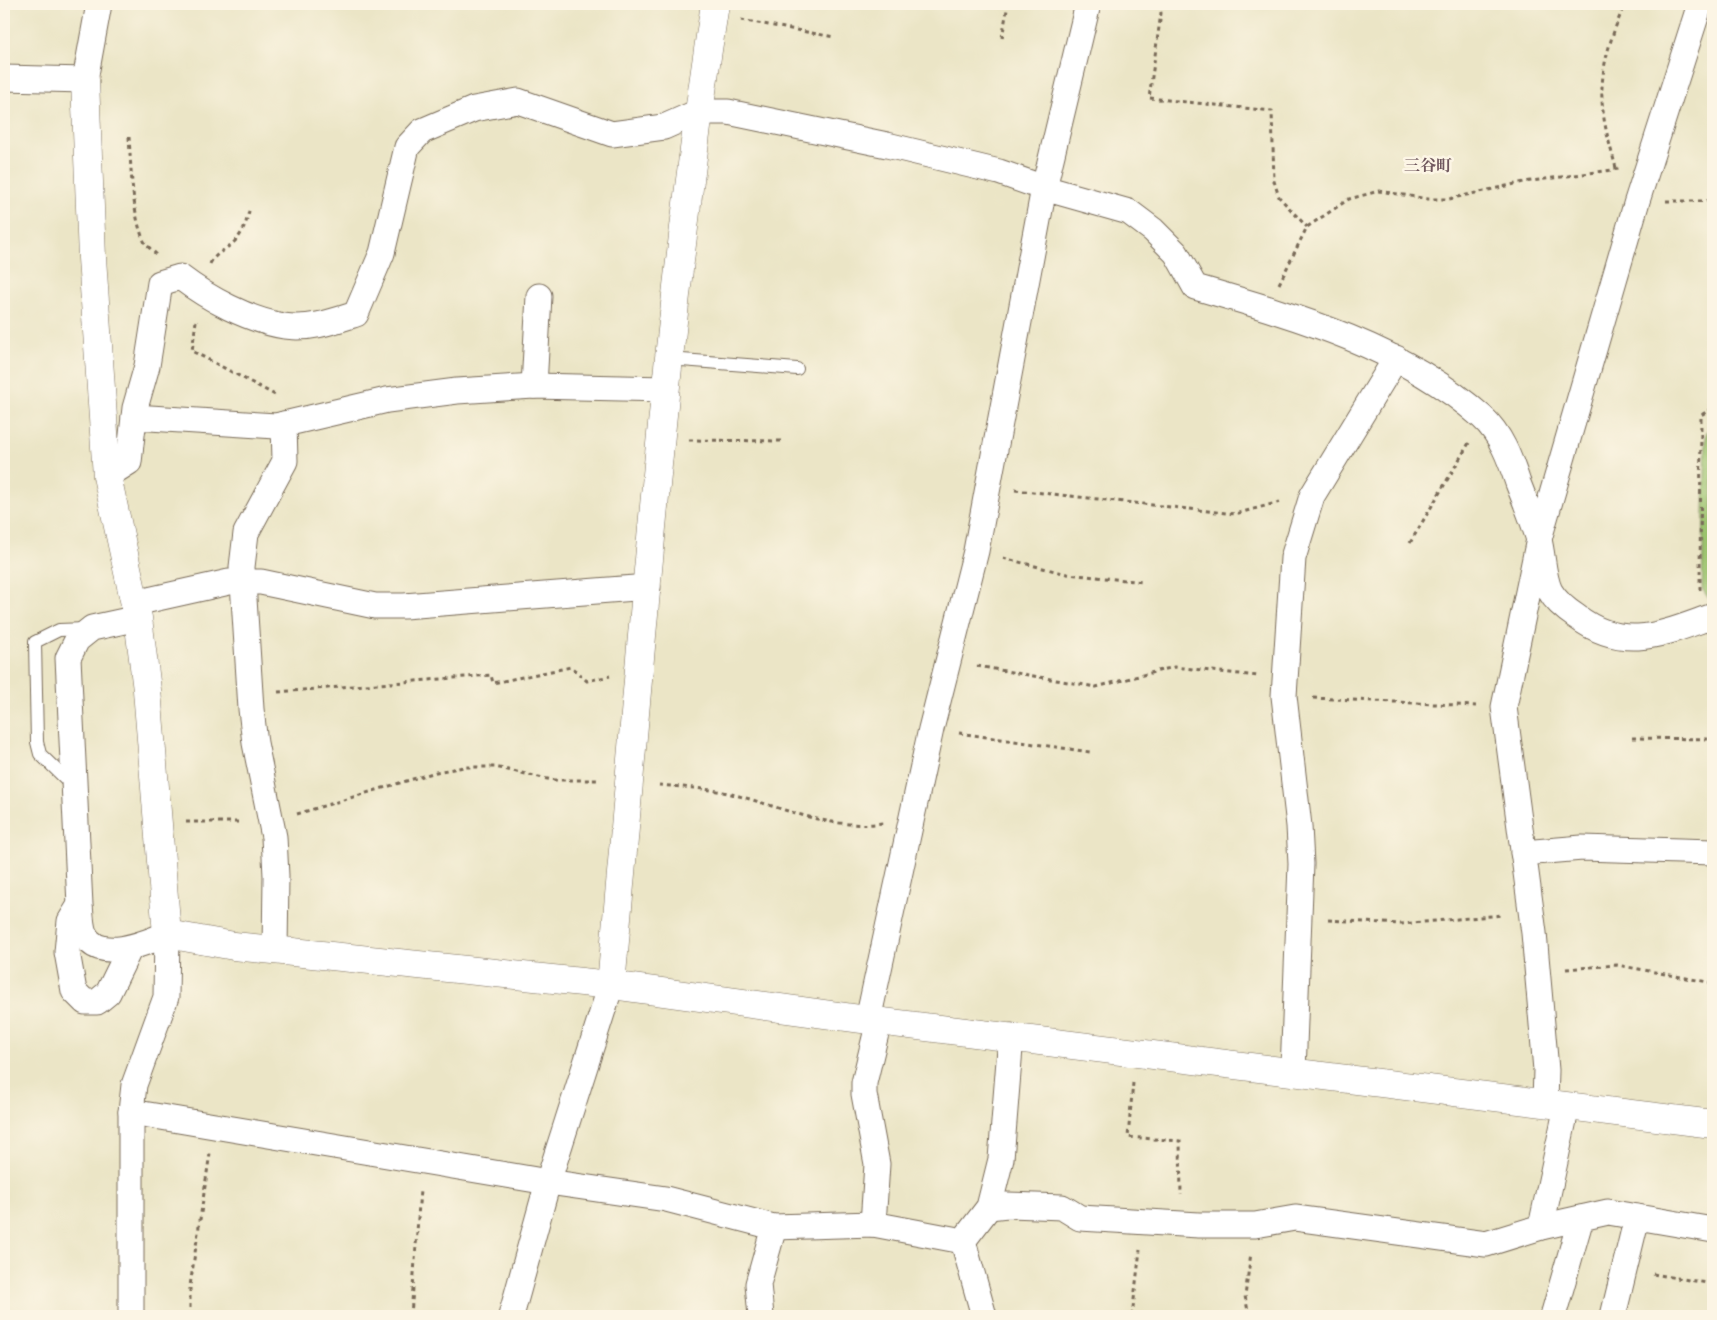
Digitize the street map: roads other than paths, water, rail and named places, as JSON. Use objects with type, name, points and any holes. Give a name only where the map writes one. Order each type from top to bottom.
[{"type":"street","points":[[99,4],[85,80],[92,258],[107,476],[137,610],[147,690],[167,934],[166,997],[134,1085],[131,1112],[131,1316]]},
{"type":"street","points":[[873,1224],[877,1164],[864,1094],[864,1083],[874,1020],[911,818],[931,729],[976,551],[1044,188],[1088,4]]},
{"type":"street","points":[[1541,1227],[1556,1104],[1546,1070],[1531,913],[1504,707],[1539,539],[1637,200],[1700,4]]},
{"type":"street","points":[[511,1316],[548,1182],[611,985],[668,359],[698,112],[714,9]]},
{"type":"street","points":[[4,78],[85,80]]},
{"type":"street","points":[[107,476],[129,462],[134,417],[147,366],[160,283],[180,277],[200,292],[253,317],[285,326],[318,325],[356,314],[382,253],[407,147],[422,131],[474,109],[518,101],[612,134],[664,127],[698,112],[728,112],[887,145],[999,172],[1044,188],[1130,212],[1153,230],[1176,253],[1194,287],[1267,309],[1348,337],[1396,358],[1459,399],[1483,418],[1508,454],[1539,539],[1550,591],[1565,608],[1584,623],[1626,639],[1666,633],[1706,618]]},
{"type":"street","points":[[534,386],[538,296]]},
{"type":"street","points":[[1293,1072],[1301,864],[1285,687],[1293,558],[1312,496],[1396,358]]},
{"type":"street","points":[[134,417],[276,426],[387,400],[457,390],[534,386],[666,389]]},
{"type":"street","points":[[275,950],[276,876],[272,821],[255,743],[242,567],[246,533],[285,461],[284,424]]},
{"type":"street","points":[[648,586],[404,606],[375,606],[261,582],[229,582],[137,610],[92,628],[77,640],[68,658],[80,905],[84,933],[92,943],[104,948],[130,948],[167,934],[275,950],[611,985],[874,1020],[1713,1124]]},
{"type":"street","points":[[1523,853],[1582,848],[1713,852]]},
{"type":"street","points":[[80,905],[70,921],[67,952],[70,981],[74,991],[85,1002],[97,1002],[108,993],[130,948]]},
{"type":"street","points":[[962,1241],[989,1207],[1001,1159],[1011,1036]]},
{"type":"street","points":[[131,1112],[548,1182],[666,1198],[774,1228],[873,1224],[962,1241]]},
{"type":"street","points":[[989,1207],[1007,1205],[1062,1207],[1080,1218],[1190,1224],[1255,1225],[1295,1218],[1486,1244],[1541,1227],[1608,1212],[1713,1230]]},
{"type":"street","points":[[1612,1316],[1637,1217]]},
{"type":"street","points":[[1553,1316],[1581,1218]]},
{"type":"street","points":[[761,1316],[758,1284],[774,1228]]},
{"type":"street","points":[[962,1241],[984,1316]]},
{"type":"lane","points":[[668,359],[797,369]]},
{"type":"lane","points":[[75,788],[40,754],[38,748],[35,642],[59,630],[92,628]]},
{"type":"district","name":"三谷町","points":[[1428,167]]}]
